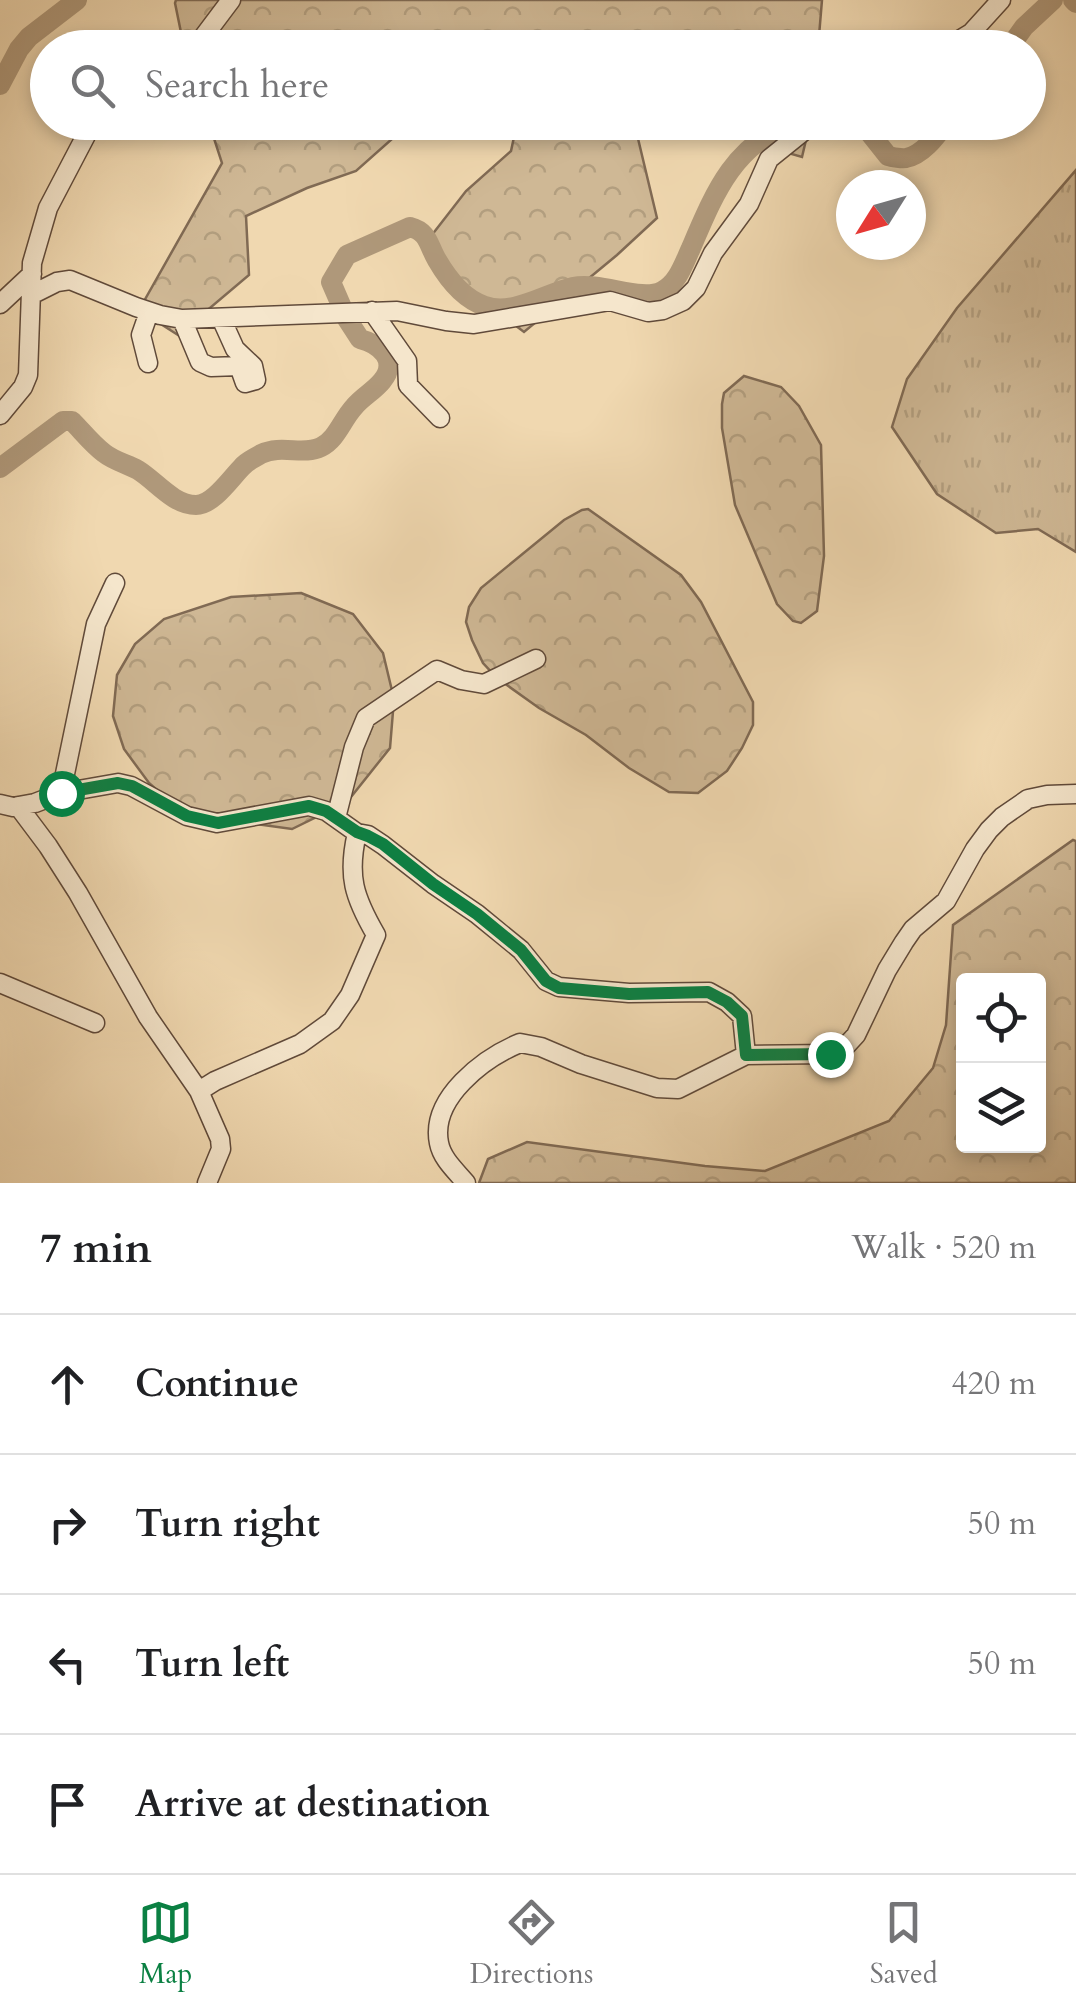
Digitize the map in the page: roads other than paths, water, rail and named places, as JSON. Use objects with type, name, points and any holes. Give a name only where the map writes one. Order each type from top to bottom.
[{"type":"street","points":[[208,30],[231,0]]},
{"type":"street","points":[[974,30],[1001,0]]},
{"type":"street","points":[[0,415],[16,398],[28,376],[32,262],[48,208],[84,140]]},
{"type":"street","points":[[31,295],[70,280],[149,312],[182,319],[397,310],[474,324],[610,301],[648,312],[662,310],[682,301],[696,288],[713,252],[749,204],[769,159],[793,140]]},
{"type":"street","points":[[0,304],[32,274]]},
{"type":"street","points":[[148,363],[141,335],[149,312]]},
{"type":"street","points":[[363,312],[406,361],[408,385],[440,418]]},
{"type":"street","points":[[182,319],[200,362],[211,367],[239,366],[245,383],[256,380],[253,366],[235,349],[221,318]]},
{"type":"street","points":[[61,793],[96,624],[115,583]]},
{"type":"street","points":[[336,818],[354,747],[366,718],[437,670],[484,684],[536,659]]},
{"type":"street","points":[[9,805],[35,804],[61,793],[118,783],[132,786],[187,816],[218,823],[309,806],[326,811],[383,844],[477,914],[521,950],[546,981],[559,988],[629,994],[708,992],[742,1016],[746,1055]]},
{"type":"street","points":[[466,1183],[446,1161],[439,1146],[442,1110],[488,1059],[520,1042],[657,1088],[678,1089],[746,1055],[830,1054],[844,1048],[856,1034],[904,942],[946,900],[975,849],[1002,816],[1028,800],[1076,794]]},
{"type":"street","points":[[9,805],[48,846],[148,1017],[199,1091],[221,1149],[207,1183]]},
{"type":"street","points":[[199,1091],[215,1080],[300,1044],[332,1021],[350,995],[376,935],[354,885],[352,857],[357,832]]},
{"type":"street","points":[[0,983],[95,1024]]},
{"type":"waterway","points":[[38,30],[77,0]]},
{"type":"waterway","points":[[1022,30],[1053,0]]},
{"type":"waterway","points":[[1073,0],[1076,3]]},
{"type":"waterway","points":[[0,85],[30,36]]},
{"type":"waterway","points":[[0,468],[63,421],[72,421],[104,453],[138,470],[172,497],[188,504],[202,504],[261,454],[327,444],[354,407],[387,374],[385,354],[360,339],[331,282],[347,255],[410,227],[425,236],[457,287],[485,306],[518,306],[584,286],[653,294],[676,278],[728,173],[761,140]]},
{"type":"waterway","points":[[875,140],[888,156],[903,158],[924,149],[932,140]]}]
